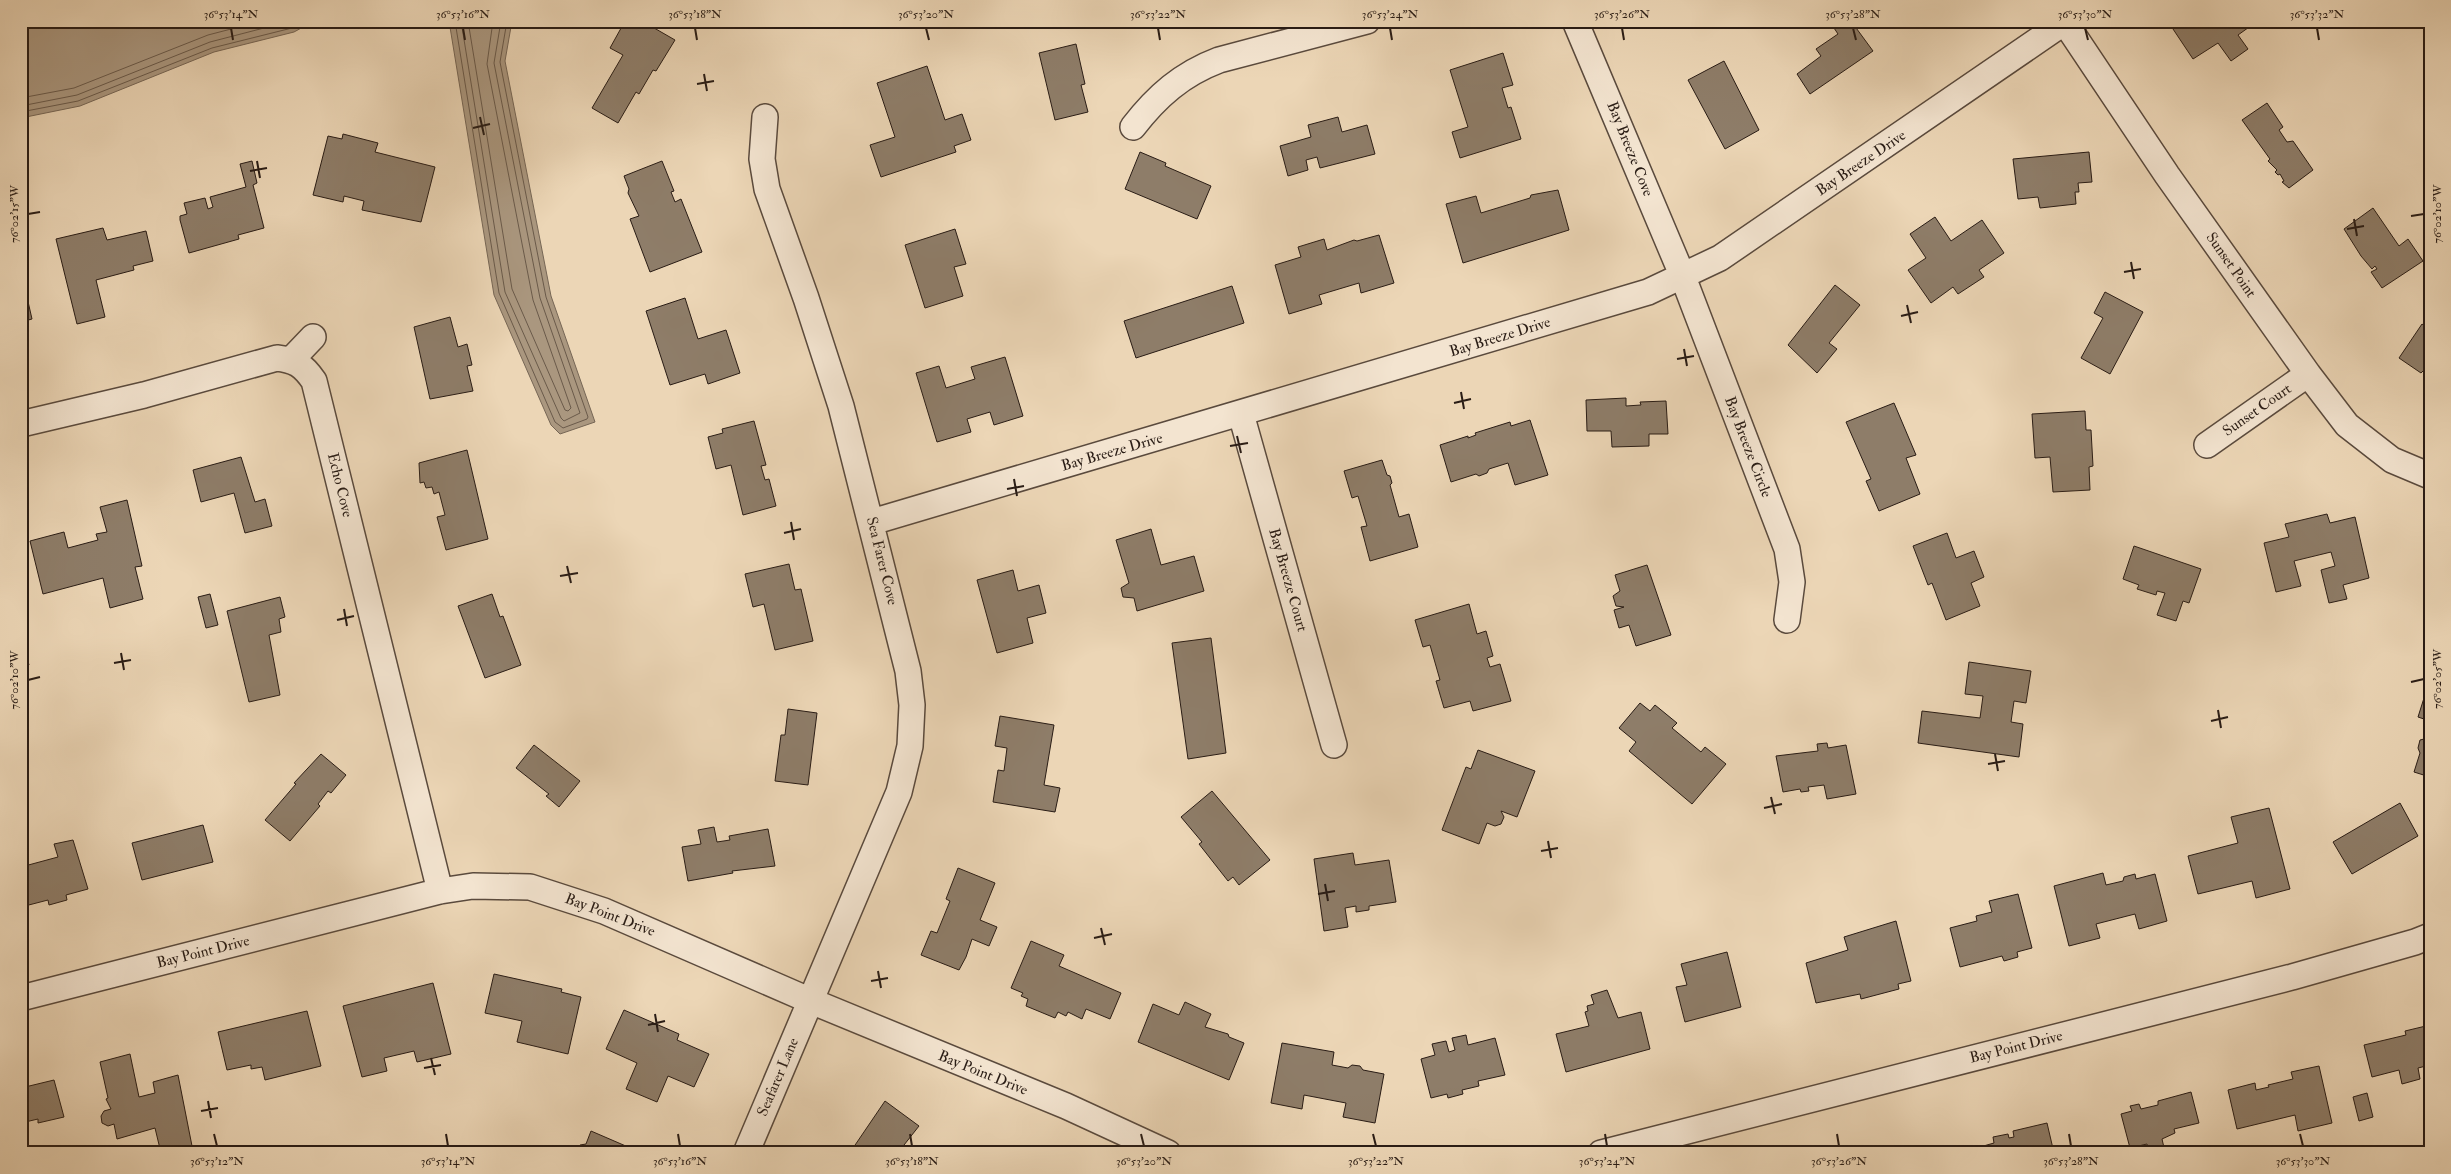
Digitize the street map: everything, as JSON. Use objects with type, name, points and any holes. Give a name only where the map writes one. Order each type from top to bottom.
[{"type":"street","points":[[1134,127],[1149,107],[1172,85],[1198,68],[1219,60],[1367,21]]},
{"type":"street","name":"Bay Breeze Cove","points":[[1576,21],[1683,277]]},
{"type":"street","name":"Bay Breeze Drive","points":[[872,522],[1648,292],[1720,258],[1838,180],[2065,22]]},
{"type":"street","name":"Sunset Point","points":[[2065,22],[2168,175],[2308,374],[2347,425],[2392,460],[2430,476]]},
{"type":"street","name":"Sea Farer Cove","points":[[765,117],[762,159],[767,189],[806,298],[841,406],[872,522],[908,671],[912,705],[910,746],[898,792],[811,1001]]},
{"type":"street","name":"Bay Breeze Circle","points":[[1683,277],[1787,549],[1792,582],[1787,620]]},
{"type":"street","points":[[21,424],[144,395],[277,358],[292,359],[313,337]]},
{"type":"street","name":"Echo Cove","points":[[292,359],[306,368],[314,380],[440,891]]},
{"type":"street","name":"Sunset Court","points":[[2207,445],[2308,374]]},
{"type":"street","name":"Bay Breeze Court","points":[[1241,414],[1334,746]]},
{"type":"street","name":"Bay Point Drive","points":[[21,998],[440,891],[473,886],[530,887],[613,915],[811,1001],[1066,1106],[1168,1153]]},
{"type":"street","name":"Bay Point Drive","points":[[1601,1153],[2292,977],[2416,942],[2430,936]]},
{"type":"street","name":"Seafarer Lane","points":[[746,1153],[811,1001]]},
{"type":"water","points":[[21,21],[314,21],[294,32],[214,52],[80,106],[21,118]]},
{"type":"water","points":[[449,21],[512,21],[505,61],[551,296],[595,422],[560,434],[551,425],[494,295]]},
{"type":"building","points":[[625,21],[642,21],[675,40],[656,71],[653,70],[639,94],[636,92],[618,123],[592,108],[623,55],[610,48]]},
{"type":"building","points":[[1851,21],[1873,51],[1810,94],[1797,74],[1821,56],[1816,49],[1838,34],[1830,22]]},
{"type":"building","points":[[2184,21],[2250,21],[2252,25],[2238,35],[2248,49],[2231,61],[2218,43],[2193,59],[2173,29]]},
{"type":"building","points":[[1076,44],[1085,84],[1081,85],[1088,112],[1055,120],[1039,53]]},
{"type":"building","points":[[1503,53],[1513,85],[1502,88],[1508,108],[1511,107],[1521,139],[1460,158],[1452,132],[1468,127],[1450,70]]},
{"type":"building","points":[[1724,61],[1759,130],[1725,149],[1688,80]]},
{"type":"building","points":[[927,66],[945,120],[962,114],[971,140],[954,146],[956,152],[881,177],[870,145],[895,137],[877,83]]},
{"type":"building","points":[[2267,103],[2283,127],[2279,130],[2287,142],[2293,141],[2313,170],[2289,188],[2282,182],[2284,181],[2280,174],[2278,175],[2275,172],[2277,170],[2268,161],[2270,159],[2242,120]]},
{"type":"building","points":[[1338,117],[1342,132],[1367,125],[1375,154],[1320,168],[1317,157],[1306,160],[1308,170],[1288,176],[1280,146],[1311,137],[1308,125]]},
{"type":"building","points":[[343,134],[378,143],[375,152],[435,167],[421,222],[362,210],[364,201],[344,196],[343,202],[313,195],[328,136],[342,139]]},
{"type":"building","points":[[1140,152],[1166,163],[1165,166],[1211,186],[1197,219],[1125,189]]},
{"type":"building","points":[[2089,152],[2092,182],[2078,183],[2079,192],[2075,192],[2076,204],[2040,208],[2038,197],[2018,199],[2013,159]]},
{"type":"building","points":[[252,161],[257,183],[253,185],[264,228],[238,235],[239,239],[189,253],[180,220],[180,216],[187,214],[184,203],[205,198],[208,209],[213,207],[210,197],[246,187],[240,164]]},
{"type":"building","points":[[662,161],[674,191],[671,192],[675,202],[681,199],[702,252],[650,272],[630,219],[639,216],[628,193],[629,189],[624,176]]},
{"type":"building","points":[[1558,190],[1569,230],[1463,263],[1446,204],[1476,196],[1481,213],[1530,198],[1531,195]]},
{"type":"building","points":[[2373,208],[2399,246],[2408,239],[2423,261],[2382,288],[2371,272],[2377,269],[2375,266],[2372,269],[2361,256],[2344,229]]},
{"type":"building","points":[[1935,217],[1951,241],[1982,220],[2004,253],[1979,270],[1984,277],[1958,294],[1953,287],[1931,303],[1908,270],[1926,258],[1910,234]]},
{"type":"building","points":[[103,228],[107,240],[146,231],[153,261],[133,266],[134,270],[96,280],[105,317],[77,324],[56,239]]},
{"type":"building","points":[[955,229],[966,264],[954,267],[963,296],[925,308],[905,245]]},
{"type":"building","points":[[1379,235],[1394,283],[1361,293],[1359,283],[1319,295],[1322,304],[1289,314],[1275,265],[1301,257],[1298,247],[1324,239],[1327,250],[1354,240],[1357,241]]},
{"type":"building","points":[[21,271],[32,319],[21,322]]},
{"type":"building","points":[[1835,285],[1860,305],[1829,343],[1837,349],[1817,373],[1788,345]]},
{"type":"building","points":[[1232,286],[1244,323],[1136,358],[1124,321]]},
{"type":"building","points":[[2105,292],[2143,312],[2110,374],[2081,358],[2103,318],[2094,313]]},
{"type":"building","points":[[685,298],[698,339],[726,330],[740,373],[708,384],[705,374],[670,385],[646,311]]},
{"type":"building","points":[[450,317],[458,347],[467,344],[472,365],[467,366],[473,391],[430,399],[414,327]]},
{"type":"building","points":[[2422,324],[2430,330],[2430,376],[2423,371],[2421,373],[2399,358]]},
{"type":"building","points":[[1005,357],[1023,416],[994,425],[990,412],[967,419],[971,432],[937,442],[916,373],[939,366],[946,388],[975,379],[971,367]]},
{"type":"building","points":[[1626,398],[1626,406],[1641,405],[1640,402],[1666,401],[1668,434],[1649,434],[1649,446],[1612,447],[1611,431],[1587,431],[1586,400]]},
{"type":"building","points":[[1894,403],[1916,455],[1906,458],[1920,494],[1879,511],[1866,481],[1871,479],[1846,422]]},
{"type":"building","points":[[2085,411],[2086,430],[2091,430],[2093,466],[2089,467],[2090,490],[2053,492],[2050,457],[2035,458],[2032,414]]},
{"type":"building","points":[[1530,420],[1548,475],[1515,485],[1508,463],[1489,469],[1487,473],[1479,476],[1476,474],[1451,482],[1440,445],[1468,436],[1468,438],[1476,435],[1475,433],[1510,422],[1511,426]]},
{"type":"building","points":[[754,421],[766,465],[761,466],[765,480],[769,479],[776,506],[743,515],[731,465],[716,469],[708,437],[723,433],[722,429]]},
{"type":"building","points":[[467,450],[488,539],[446,550],[437,517],[445,515],[439,492],[434,494],[432,487],[426,488],[424,482],[420,483],[419,463]]},
{"type":"building","points":[[241,457],[255,502],[265,499],[272,526],[245,533],[234,493],[201,502],[193,470]]},
{"type":"building","points":[[1382,460],[1387,475],[1390,476],[1392,483],[1390,485],[1399,517],[1409,514],[1418,547],[1370,561],[1361,527],[1367,526],[1358,496],[1352,498],[1344,471]]},
{"type":"building","points":[[127,500],[142,566],[135,567],[143,599],[110,608],[103,578],[43,594],[30,541],[64,532],[68,548],[98,540],[96,534],[107,532],[100,507]]},
{"type":"building","points":[[2327,514],[2330,523],[2355,517],[2369,578],[2343,585],[2347,599],[2329,603],[2321,570],[2335,566],[2331,552],[2294,561],[2301,586],[2276,592],[2264,543],[2289,537],[2285,524]]},
{"type":"building","points":[[1151,529],[1161,565],[1194,556],[1204,591],[1137,611],[1134,598],[1123,597],[1121,588],[1129,583],[1116,540]]},
{"type":"building","points":[[1947,533],[1956,558],[1974,551],[1984,577],[1971,583],[1980,606],[1946,620],[1932,583],[1928,585],[1913,546]]},
{"type":"building","points":[[2134,546],[2201,569],[2189,603],[2183,601],[2176,621],[2157,615],[2165,593],[2157,591],[2156,595],[2137,589],[2139,585],[2123,579]]},
{"type":"building","points":[[789,564],[795,590],[801,589],[813,641],[775,650],[764,604],[753,607],[745,574]]},
{"type":"building","points":[[1647,565],[1671,635],[1636,646],[1629,625],[1619,628],[1614,610],[1624,607],[1616,606],[1613,596],[1620,591],[1615,575]]},
{"type":"building","points":[[1013,570],[1018,591],[1039,585],[1046,613],[1027,618],[1033,643],[997,653],[977,580]]},
{"type":"building","points":[[210,594],[218,625],[206,628],[198,597]]},
{"type":"building","points":[[492,594],[500,617],[503,616],[521,665],[485,678],[458,606]]},
{"type":"building","points":[[280,597],[285,617],[279,619],[281,632],[269,635],[280,695],[249,702],[227,611]]},
{"type":"building","points":[[1469,604],[1477,634],[1486,631],[1493,656],[1487,658],[1490,667],[1500,664],[1511,701],[1473,711],[1470,701],[1444,708],[1436,681],[1440,680],[1430,645],[1423,647],[1415,620]]},
{"type":"building","points":[[21,636],[29,665],[21,667]]},
{"type":"building","points":[[1211,638],[1226,753],[1188,759],[1172,643]]},
{"type":"building","points":[[1969,662],[2031,671],[2026,703],[2014,701],[2011,722],[2023,724],[2019,757],[1918,743],[1922,711],[1980,718],[1983,696],[1965,694]]},
{"type":"building","points":[[2430,679],[2430,721],[2418,717]]},
{"type":"building","points":[[1640,703],[1650,711],[1655,705],[1677,723],[1672,728],[1701,752],[1705,747],[1726,764],[1692,804],[1629,751],[1636,742],[1619,728]]},
{"type":"building","points":[[788,709],[817,713],[808,785],[775,781],[781,735],[785,735]]},
{"type":"building","points":[[1000,716],[1054,725],[1044,785],[1060,788],[1055,812],[993,802],[998,770],[1004,771],[1007,748],[995,746]]},
{"type":"building","points":[[2430,721],[2430,777],[2414,772],[2420,753],[2418,748],[2420,740],[2424,739]]},
{"type":"building","points":[[1827,743],[1828,748],[1846,745],[1856,794],[1827,799],[1824,785],[1808,787],[1809,791],[1801,792],[1800,789],[1783,792],[1776,756],[1818,751],[1817,744]]},
{"type":"building","points":[[534,745],[580,781],[559,807],[546,796],[549,794],[516,768]]},
{"type":"building","points":[[1478,750],[1535,771],[1517,817],[1501,811],[1504,817],[1501,824],[1495,826],[1487,823],[1479,844],[1442,830],[1466,767],[1471,769]]},
{"type":"building","points":[[321,754],[346,775],[331,793],[328,791],[318,804],[320,806],[290,841],[265,820],[296,784],[294,783]]},
{"type":"building","points":[[1212,791],[1270,860],[1239,885],[1233,877],[1228,881],[1199,844],[1202,842],[1181,817]]},
{"type":"building","points":[[2400,803],[2418,836],[2352,874],[2333,842]]},
{"type":"building","points":[[2269,808],[2290,889],[2256,898],[2252,881],[2198,894],[2188,856],[2238,843],[2231,817]]},
{"type":"building","points":[[203,825],[213,862],[142,880],[132,843]]},
{"type":"building","points":[[714,827],[717,842],[730,840],[729,836],[768,829],[775,866],[732,871],[733,873],[688,881],[682,847],[701,844],[698,830]]},
{"type":"building","points":[[73,840],[88,889],[66,895],[67,900],[49,905],[48,900],[21,907],[21,867],[58,857],[54,844]]},
{"type":"building","points":[[1353,853],[1355,865],[1389,860],[1396,902],[1369,906],[1369,910],[1356,912],[1356,906],[1345,908],[1348,927],[1324,931],[1314,859]]},
{"type":"building","points":[[958,868],[995,883],[980,920],[997,927],[989,946],[972,939],[959,970],[921,955],[931,931],[937,933],[950,901],[946,899]]},
{"type":"building","points":[[2103,873],[2106,885],[2123,881],[2124,877],[2135,874],[2136,879],[2155,874],[2167,921],[2139,929],[2135,914],[2096,924],[2100,938],[2069,946],[2054,886]]},
{"type":"building","points":[[2018,894],[2032,948],[2017,952],[2018,957],[2004,961],[2002,956],[1960,967],[1950,928],[1977,921],[1976,916],[1992,912],[1989,901]]},
{"type":"building","points":[[1896,921],[1911,981],[1898,984],[1899,989],[1861,999],[1860,994],[1816,1003],[1806,963],[1848,950],[1844,937]]},
{"type":"building","points":[[1031,941],[1064,955],[1059,966],[1121,993],[1110,1019],[1086,1009],[1082,1019],[1068,1012],[1066,1016],[1058,1012],[1055,1018],[1026,1006],[1028,999],[1021,996],[1023,993],[1011,988]]},
{"type":"building","points":[[1727,952],[1741,1007],[1685,1022],[1676,987],[1687,985],[1681,964]]},
{"type":"building","points":[[494,974],[562,989],[561,992],[581,997],[568,1054],[517,1042],[522,1021],[485,1013]]},
{"type":"building","points":[[433,983],[451,1054],[417,1062],[414,1051],[384,1058],[387,1071],[362,1077],[343,1006]]},
{"type":"building","points":[[1607,990],[1618,1018],[1641,1012],[1650,1049],[1566,1072],[1556,1034],[1589,1026],[1585,1012],[1588,1011],[1587,1006],[1594,1004],[1591,995]]},
{"type":"building","points":[[1185,1002],[1211,1014],[1205,1027],[1228,1034],[1229,1037],[1244,1043],[1229,1080],[1138,1042],[1153,1004],[1179,1015]]},
{"type":"building","points":[[624,1010],[679,1034],[677,1040],[709,1054],[694,1087],[668,1076],[657,1102],[626,1089],[637,1063],[606,1049]]},
{"type":"building","points":[[307,1011],[321,1066],[265,1080],[262,1067],[251,1069],[251,1065],[227,1070],[218,1032]]},
{"type":"building","points":[[2430,1025],[2430,1065],[2418,1068],[2420,1079],[2402,1084],[2399,1070],[2372,1077],[2364,1045],[2406,1035],[2405,1031]]},
{"type":"building","points":[[1466,1035],[1468,1045],[1495,1038],[1505,1075],[1478,1081],[1479,1086],[1462,1090],[1463,1094],[1448,1098],[1447,1094],[1431,1098],[1421,1059],[1435,1055],[1432,1044],[1446,1041],[1449,1052],[1455,1050],[1452,1038]]},
{"type":"building","points":[[1282,1043],[1334,1052],[1332,1065],[1348,1068],[1352,1065],[1360,1066],[1363,1070],[1384,1074],[1375,1123],[1343,1117],[1346,1103],[1304,1095],[1302,1109],[1271,1103]]},
{"type":"building","points":[[130,1054],[139,1097],[155,1093],[153,1082],[178,1075],[193,1151],[161,1153],[155,1128],[117,1139],[114,1124],[108,1126],[102,1123],[101,1116],[104,1111],[111,1109],[106,1099],[108,1098],[100,1062]]},
{"type":"building","points":[[2319,1066],[2332,1123],[2298,1131],[2295,1115],[2237,1129],[2228,1090],[2255,1083],[2256,1090],[2269,1087],[2268,1085],[2293,1079],[2291,1072]]},
{"type":"building","points":[[54,1080],[64,1117],[38,1123],[38,1119],[21,1123],[21,1088]]},
{"type":"building","points":[[2191,1092],[2199,1123],[2174,1129],[2175,1133],[2162,1139],[2165,1152],[2149,1153],[2147,1144],[2130,1148],[2121,1114],[2132,1111],[2130,1106],[2139,1104],[2141,1109],[2158,1105],[2158,1101]]},
{"type":"building","points":[[2367,1093],[2373,1117],[2359,1121],[2353,1097]]},
{"type":"building","points":[[885,1101],[919,1126],[904,1145],[914,1153],[845,1153],[848,1149],[851,1151]]},
{"type":"building","points":[[2047,1123],[2054,1153],[1978,1153],[1980,1147],[1994,1143],[1993,1137],[2008,1134],[2009,1138],[2014,1137],[2013,1131]]},
{"type":"building","points":[[591,1131],[642,1153],[577,1153],[580,1145],[586,1144]]}]
